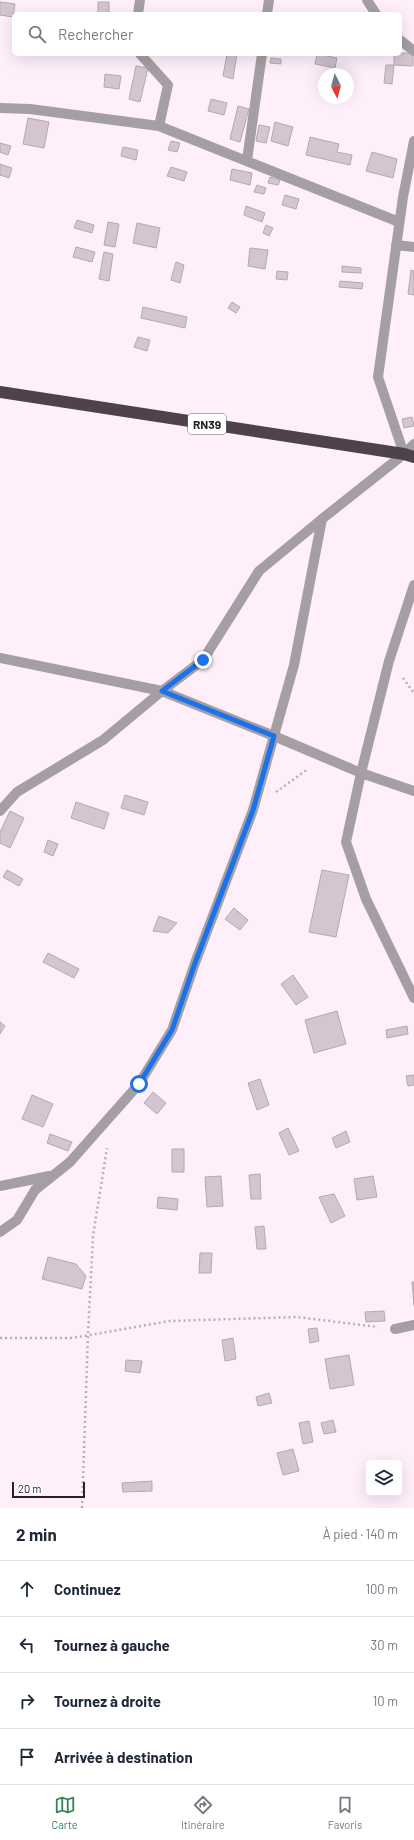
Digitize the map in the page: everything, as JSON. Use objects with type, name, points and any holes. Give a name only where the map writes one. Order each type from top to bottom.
[{"type":"highway","name":"RN39","points":[[0,392],[409,455]]},
{"type":"street","points":[[138,12],[140,0]]},
{"type":"street","points":[[267,12],[269,0]]},
{"type":"street","points":[[367,0],[375,12]]},
{"type":"street","points":[[402,42],[414,51]]},
{"type":"street","points":[[142,56],[168,85],[159,126]]},
{"type":"street","points":[[247,160],[262,56]]},
{"type":"street","points":[[0,108],[30,109],[159,126],[399,222]]},
{"type":"street","points":[[409,455],[378,377],[399,222],[414,141]]},
{"type":"street","points":[[396,244],[414,247]]},
{"type":"street","points":[[0,811],[17,792],[104,740],[162,691],[203,660],[259,572],[322,519],[409,455],[414,444]]},
{"type":"street","points":[[0,1232],[18,1220],[35,1190],[70,1162],[139,1084],[172,1030],[195,963],[253,810],[294,665],[322,519]]},
{"type":"street","points":[[414,585],[389,661],[361,773],[346,842],[366,899],[414,998]]},
{"type":"street","points":[[0,658],[162,691],[361,773],[414,791]]},
{"type":"street","points":[[0,1186],[53,1175]]},
{"type":"street","points":[[395,1329],[414,1325]]},
{"type":"path","points":[[253,810],[324,757]]},
{"type":"path","points":[[82,1508],[93,1236],[107,1145]]},
{"type":"path","points":[[0,1338],[72,1338],[170,1321],[297,1317],[395,1329]]},
{"type":"building","points":[[0,2],[15,4],[12,17],[0,15]]},
{"type":"building","points":[[98,2],[109,2],[109,12],[98,12]]},
{"type":"building","points":[[402,53],[413,53],[413,66],[394,65],[394,56],[402,56]]},
{"type":"building","points":[[227,56],[237,56],[233,79],[223,76]]},
{"type":"building","points":[[317,56],[337,58],[335,68],[315,64]]},
{"type":"building","points":[[271,58],[281,59],[281,64],[270,63]]},
{"type":"building","points":[[386,65],[394,65],[392,84],[384,83]]},
{"type":"building","points":[[136,66],[148,68],[140,102],[129,99]]},
{"type":"building","points":[[105,74],[121,76],[119,89],[104,87]]},
{"type":"building","points":[[211,99],[227,103],[224,115],[208,111]]},
{"type":"building","points":[[238,106],[249,109],[240,142],[230,139]]},
{"type":"building","points":[[28,118],[49,122],[44,148],[23,144]]},
{"type":"building","points":[[275,122],[293,127],[288,146],[271,141]]},
{"type":"building","points":[[259,125],[270,127],[266,143],[256,141]]},
{"type":"building","points":[[310,137],[339,144],[337,152],[352,155],[350,165],[306,155]]},
{"type":"building","points":[[171,141],[180,143],[177,152],[168,150]]},
{"type":"building","points":[[0,143],[11,146],[8,155],[0,152]]},
{"type":"building","points":[[123,147],[138,150],[136,160],[121,156]]},
{"type":"building","points":[[372,152],[397,159],[393,178],[366,171]]},
{"type":"building","points":[[0,164],[12,168],[9,178],[0,175]]},
{"type":"building","points":[[171,167],[187,172],[184,181],[167,176]]},
{"type":"building","points":[[232,169],[252,173],[250,185],[230,180]]},
{"type":"building","points":[[270,177],[280,180],[278,185],[268,183]]},
{"type":"building","points":[[257,185],[266,188],[264,194],[254,192]]},
{"type":"building","points":[[285,195],[299,199],[296,209],[282,205]]},
{"type":"building","points":[[246,206],[265,213],[262,222],[244,215]]},
{"type":"building","points":[[77,220],[94,225],[92,233],[74,228]]},
{"type":"building","points":[[108,222],[119,224],[115,247],[104,245]]},
{"type":"building","points":[[137,223],[160,228],[156,248],[133,243]]},
{"type":"building","points":[[266,225],[273,228],[269,236],[263,233]]},
{"type":"building","points":[[76,247],[95,252],[92,262],[73,257]]},
{"type":"building","points":[[250,248],[268,250],[265,269],[248,266]]},
{"type":"building","points":[[104,252],[113,254],[109,281],[99,279]]},
{"type":"building","points":[[176,262],[184,265],[180,283],[171,280]]},
{"type":"building","points":[[342,266],[361,268],[361,273],[342,272]]},
{"type":"building","points":[[411,270],[414,271],[414,295],[408,294]]},
{"type":"building","points":[[277,271],[288,272],[287,280],[276,279]]},
{"type":"building","points":[[340,281],[363,283],[362,289],[339,287]]},
{"type":"building","points":[[232,302],[240,307],[236,313],[228,308]]},
{"type":"building","points":[[143,307],[187,317],[185,328],[141,318]]},
{"type":"building","points":[[138,337],[150,340],[147,351],[134,347]]},
{"type":"building","points":[[412,417],[414,426],[404,428],[402,419]]},
{"type":"building","points":[[125,795],[148,802],[144,815],[121,808]]},
{"type":"building","points":[[76,802],[109,813],[104,829],[71,818]]},
{"type":"building","points":[[10,811],[24,818],[10,848],[0,843],[0,832]]},
{"type":"building","points":[[48,840],[58,844],[53,856],[44,852]]},
{"type":"building","points":[[7,870],[23,879],[19,886],[3,877]]},
{"type":"building","points":[[322,870],[349,875],[336,937],[309,932]]},
{"type":"building","points":[[234,908],[248,920],[240,930],[225,919]]},
{"type":"building","points":[[159,916],[177,923],[168,933],[153,931]]},
{"type":"building","points":[[48,953],[79,969],[74,978],[43,962]]},
{"type":"building","points":[[293,975],[308,997],[296,1005],[281,984]]},
{"type":"building","points":[[337,1011],[346,1044],[314,1053],[305,1020]]},
{"type":"building","points":[[0,1022],[5,1026],[0,1034]]},
{"type":"building","points":[[407,1026],[408,1034],[387,1038],[386,1030]]},
{"type":"building","points":[[414,1075],[414,1085],[408,1086],[406,1076]]},
{"type":"building","points":[[260,1079],[269,1105],[257,1110],[248,1083]]},
{"type":"building","points":[[153,1092],[166,1103],[157,1114],[144,1103]]},
{"type":"building","points":[[32,1095],[53,1104],[43,1127],[22,1119]]},
{"type":"building","points":[[288,1128],[299,1151],[289,1155],[279,1133]]},
{"type":"building","points":[[346,1131],[350,1142],[336,1148],[332,1138]]},
{"type":"building","points":[[50,1134],[72,1142],[68,1151],[47,1143]]},
{"type":"building","points":[[172,1149],[184,1149],[184,1172],[172,1172]]},
{"type":"building","points":[[260,1174],[261,1199],[251,1199],[249,1175]]},
{"type":"building","points":[[221,1176],[223,1206],[207,1207],[205,1177]]},
{"type":"building","points":[[373,1176],[377,1197],[357,1200],[354,1179]]},
{"type":"building","points":[[334,1194],[345,1216],[331,1223],[319,1197]]},
{"type":"building","points":[[158,1197],[178,1199],[177,1210],[157,1208]]},
{"type":"building","points":[[264,1226],[266,1249],[257,1249],[255,1227]]},
{"type":"building","points":[[200,1253],[212,1253],[211,1273],[199,1273]]},
{"type":"building","points":[[48,1257],[76,1264],[86,1276],[82,1289],[42,1279]]},
{"type":"building","points":[[412,1282],[414,1282],[414,1306]]},
{"type":"building","points":[[384,1311],[385,1321],[366,1322],[365,1312]]},
{"type":"building","points":[[317,1328],[319,1341],[310,1343],[308,1329]]},
{"type":"building","points":[[233,1338],[236,1359],[225,1361],[222,1340]]},
{"type":"building","points":[[349,1355],[354,1385],[330,1389],[325,1359]]},
{"type":"building","points":[[126,1360],[142,1361],[140,1373],[125,1371]]},
{"type":"building","points":[[269,1393],[272,1403],[258,1406],[256,1397]]},
{"type":"building","points":[[333,1420],[336,1432],[324,1434],[321,1423]]},
{"type":"building","points":[[309,1421],[313,1442],[303,1444],[299,1423]]},
{"type":"building","points":[[293,1449],[299,1471],[283,1475],[277,1453]]},
{"type":"building","points":[[152,1481],[152,1491],[123,1492],[122,1483]]},
{"type":"route","points":[[139,1084],[172,1030],[195,963],[253,810],[274,736],[162,691],[203,660]]}]
